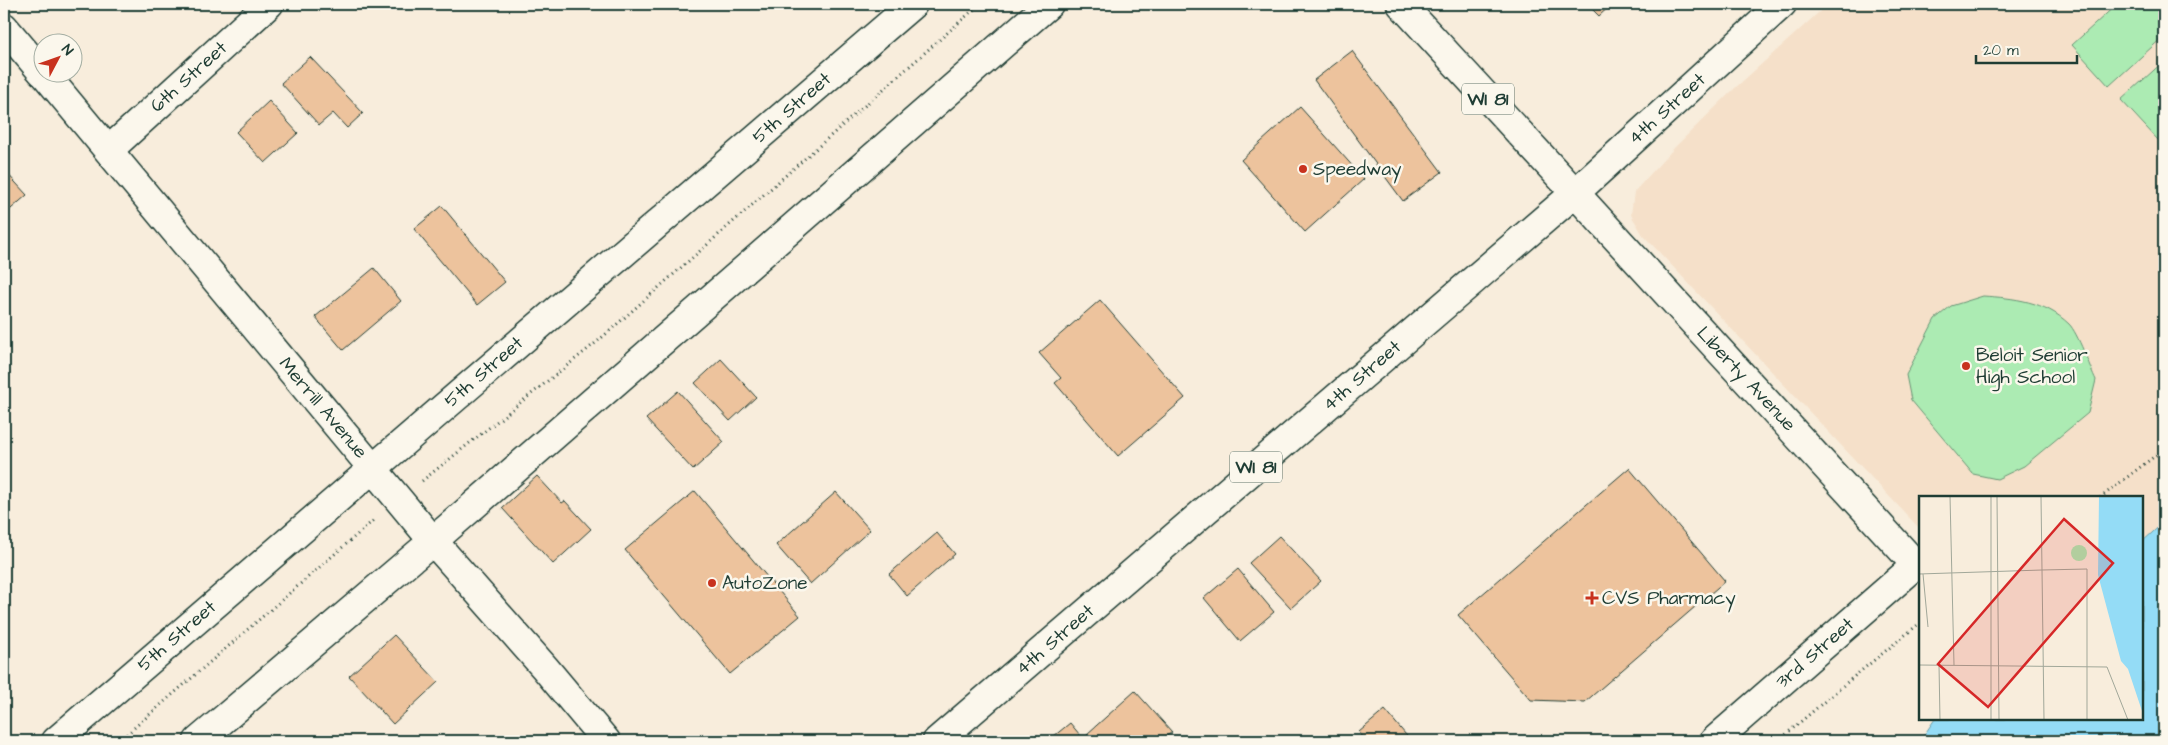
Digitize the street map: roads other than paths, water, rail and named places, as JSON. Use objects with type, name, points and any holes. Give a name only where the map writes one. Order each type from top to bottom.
[{"type":"street","name":"6th Street","points":[[109,150],[269,4]]},
{"type":"street","name":"5th Street","points":[[56,741],[913,4]]},
{"type":"street","points":[[198,741],[433,541],[1049,4]]},
{"type":"street","name":"WI 81","points":[[1400,4],[1575,193]]},
{"type":"street","name":"4th Street","points":[[937,741],[1575,193],[1782,4]]},
{"type":"street","name":"Merrill Avenue","points":[[4,27],[32,59]]},
{"type":"street","name":"Merrill Avenue","points":[[51,82],[433,541],[545,668],[606,741]]},
{"type":"street","name":"Liberty Avenue","points":[[1575,193],[1916,565]]},
{"type":"street","name":"3rd Street","points":[[1714,741],[1916,565]]},
{"type":"water","points":[[2164,522],[2164,741],[1920,741],[1934,720],[2143,720],[2143,541]]},
{"type":"place","name":"Speedway","points":[[1303,169]]},
{"type":"place","name":"Beloit Senior High School","points":[[1966,366]]},
{"type":"place","name":"AutoZone","points":[[712,583]]},
{"type":"place","name":"CVS Pharmacy","points":[[1592,598]]}]
